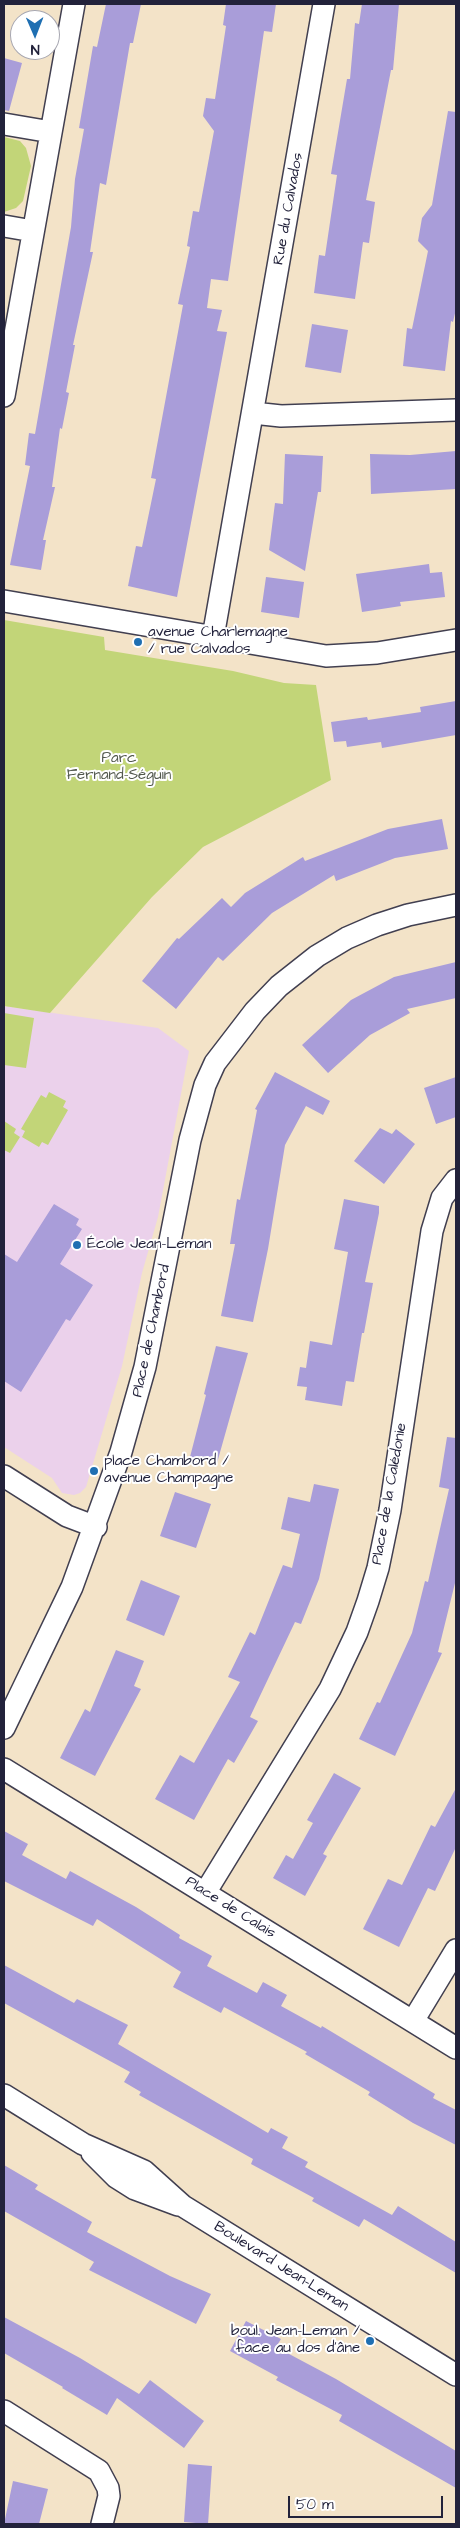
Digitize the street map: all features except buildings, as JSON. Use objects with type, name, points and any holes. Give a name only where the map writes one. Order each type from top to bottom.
[{"type":"street","points":[[4,396],[74,4]]},
{"type":"street","name":"Rue du Calvados","points":[[213,637],[324,4]]},
{"type":"street","points":[[4,124],[51,132]]},
{"type":"street","points":[[4,226],[33,231]]},
{"type":"street","points":[[253,413],[281,416],[456,410]]},
{"type":"street","points":[[4,601],[332,656],[376,653],[456,640]]},
{"type":"street","name":"Place de Chambord","points":[[4,1728],[55,1626],[96,1528],[124,1444],[146,1367],[190,1140],[205,1085],[215,1063],[255,1011],[292,975],[317,956],[347,938],[384,922],[435,908],[456,905]]},
{"type":"street","name":"Place de la Calédonie","points":[[205,1893],[330,1689],[357,1632],[368,1602],[378,1568],[390,1510],[432,1231],[442,1198],[456,1180]]},
{"type":"street","points":[[4,1476],[67,1516],[96,1528]]},
{"type":"street","name":"Place de Calais","points":[[4,1769],[456,2048]]},
{"type":"street","points":[[412,2020],[456,1950]]},
{"type":"street","name":"Boulevard Jean-Leman","points":[[4,2095],[83,2144],[144,2171],[183,2206],[456,2374]]},
{"type":"street","points":[[4,2411],[99,2471],[108,2488],[109,2496],[102,2524]]},
{"type":"shaded area","name":"École Jean-Leman","points":[[4,1006],[158,1028],[189,1051],[158,1217],[142,1273],[122,1366],[86,1487],[80,1493],[74,1495],[62,1493],[52,1478],[4,1447]]},
{"type":"green space","points":[[4,137],[20,141],[26,148],[31,166],[23,201],[16,208],[4,212]]},
{"type":"green space","name":"Parc Fernand-Séguin","points":[[4,620],[104,637],[105,650],[233,671],[284,683],[316,685],[331,780],[203,847],[152,897],[50,1013],[4,1006]]},
{"type":"green space","points":[[4,1013],[34,1018],[26,1068],[4,1065]]},
{"type":"green space","points":[[49,1092],[66,1101],[63,1107],[68,1110],[48,1145],[42,1142],[39,1147],[22,1137],[25,1131],[21,1129],[41,1095],[46,1098]]},
{"type":"green space","points":[[4,1121],[16,1129],[14,1133],[20,1137],[10,1153],[4,1150]]},
{"type":"place","name":"avenue Charlemagne / rue Calvados","points":[[138,642]]},
{"type":"place","name":"École Jean-Leman","points":[[77,1245]]},
{"type":"place","name":"place Chambord / avenue Champagne","points":[[94,1471]]},
{"type":"place","name":"boul. Jean-Leman / face au dos d'âne","points":[[370,2341]]}]
